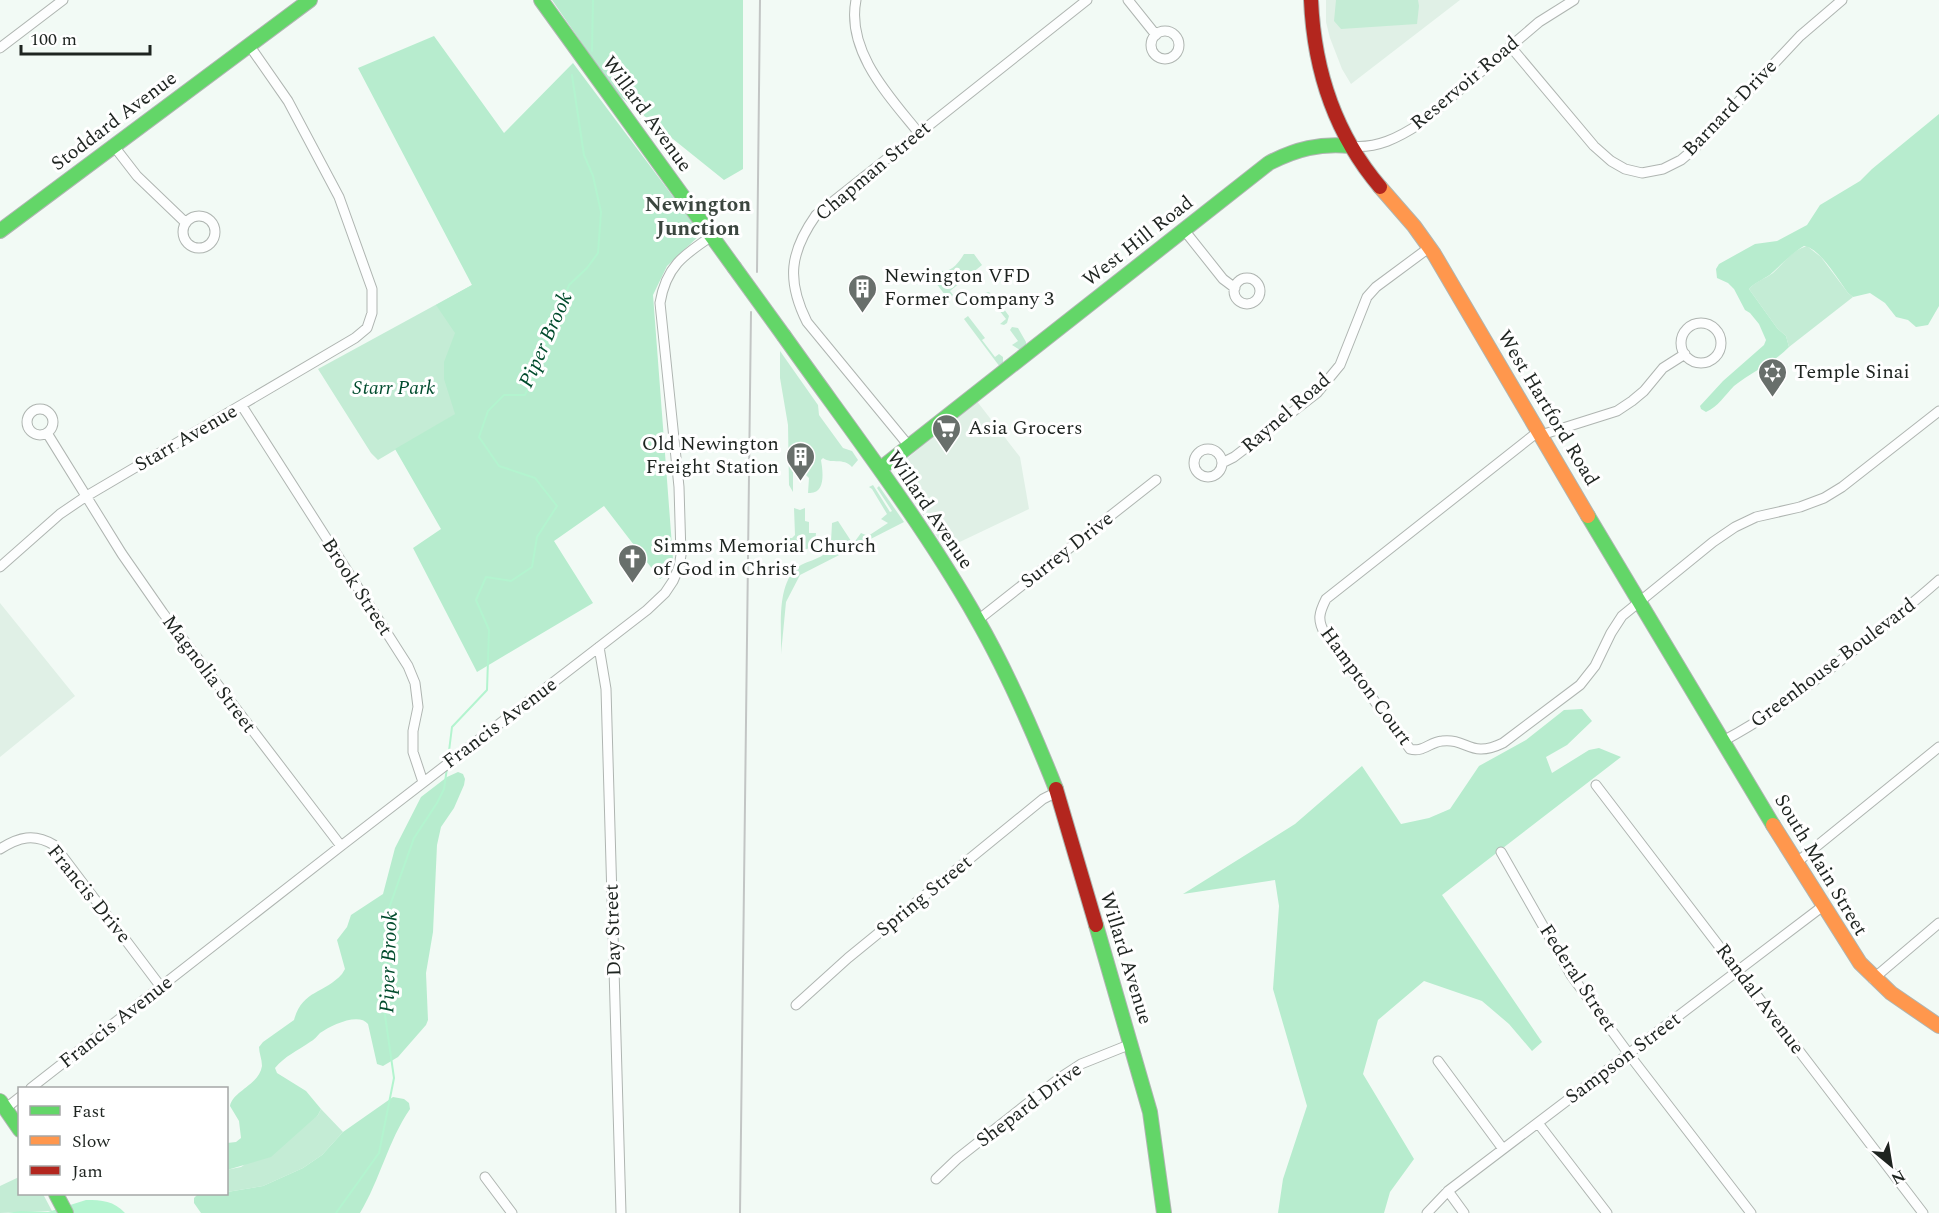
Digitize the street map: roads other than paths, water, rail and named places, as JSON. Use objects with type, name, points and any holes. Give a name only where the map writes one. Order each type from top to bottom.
[{"type":"street","points":[[0,48],[63,0]]},
{"type":"street","name":"Stoddard Avenue","points":[[0,231],[310,0]]},
{"type":"street","name":"Willard Avenue","points":[[541,0],[935,549],[978,620],[1009,680],[1057,792],[1131,1044],[1150,1112],[1164,1213]]},
{"type":"street","points":[[856,0],[854,8],[856,27],[869,66],[880,85],[918,132]]},
{"type":"street","name":"Chapman Street","points":[[909,446],[807,322],[797,297],[794,268],[797,248],[816,215],[1087,0]]},
{"type":"street","points":[[1128,0],[1156,35]]},
{"type":"street","name":"West Hartford Road","points":[[1311,0],[1314,39],[1320,70],[1332,107],[1350,146],[1362,165],[1430,247],[1698,699]]},
{"type":"street","name":"Reservoir Road","points":[[1350,146],[1364,148],[1372,146],[1400,136],[1421,123],[1539,21],[1574,0]]},
{"type":"street","name":"Barnard Drive","points":[[1510,46],[1594,146],[1611,161],[1625,169],[1642,173],[1663,169],[1681,160],[1695,149],[1783,53],[1842,0]]},
{"type":"street","name":"Starr Avenue","points":[[0,567],[60,514],[86,497],[355,338],[366,328],[372,313],[372,289],[339,197],[288,101],[249,45]]},
{"type":"street","name":"West Hill Road","points":[[880,470],[1269,163],[1289,151],[1312,145],[1350,146]]},
{"type":"street","points":[[113,146],[137,176],[186,223]]},
{"type":"street","points":[[1184,230],[1224,279],[1235,288]]},
{"type":"street","name":"Francis Avenue","points":[[34,1087],[340,846],[647,610],[665,593],[679,567],[681,555],[679,487],[660,303],[670,270],[686,253],[712,236]]},
{"type":"street","name":"Raynel Road","points":[[1222,463],[1234,457],[1317,393],[1340,364],[1367,297],[1376,287],[1430,247]]},
{"type":"street","points":[[1710,325],[1719,334],[1721,347],[1714,358],[1708,362],[1695,362],[1685,354],[1682,342],[1687,330],[1692,326],[1710,325]]},
{"type":"street","points":[[1540,433],[1617,411],[1644,391],[1663,368],[1685,354]]},
{"type":"street","name":"Brook Street","points":[[242,406],[408,666],[415,683],[418,707],[413,752],[423,782]]},
{"type":"street","points":[[1639,602],[1735,526],[1756,517],[1800,507],[1824,498],[1842,487],[1939,411]]},
{"type":"street","name":"Magnolia Street","points":[[47,433],[86,497],[163,613],[340,846]]},
{"type":"street","name":"Hampton Court","points":[[1540,433],[1326,599],[1319,611],[1319,624],[1410,749],[1415,751],[1439,741],[1448,741],[1478,750],[1490,749],[1503,742],[1580,685],[1595,666],[1622,616],[1639,602]]},
{"type":"street","name":"Surrey Drive","points":[[978,620],[1156,480]]},
{"type":"street","name":"Greenhouse Boulevard","points":[[1723,741],[1763,719],[1788,701],[1907,608],[1939,580]]},
{"type":"street","name":"Day Street","points":[[599,647],[604,665],[606,700],[621,1213]]},
{"type":"street","name":"South Main Street","points":[[1698,699],[1851,951],[1873,979],[1895,997],[1939,1026]]},
{"type":"street","points":[[1797,863],[1939,747]]},
{"type":"street","name":"Randal Avenue","points":[[1596,785],[1923,1213]]},
{"type":"street","name":"Spring Street","points":[[796,1005],[848,958],[1043,800],[1057,792]]},
{"type":"street","name":"Francis Drive","points":[[0,849],[14,840],[29,836],[44,839],[54,845],[161,987]]},
{"type":"street","name":"Federal Street","points":[[1501,852],[1571,975],[1751,1213]]},
{"type":"street","name":"Sampson Street","points":[[1427,1213],[1448,1191],[1823,906]]},
{"type":"street","points":[[1873,979],[1939,923]]},
{"type":"street","name":"Shepard Drive","points":[[936,1179],[957,1159],[1062,1077],[1081,1064],[1131,1044]]},
{"type":"street","points":[[1438,1061],[1503,1149]]},
{"type":"street","points":[[18,1098],[3,1104],[18,1127]]},
{"type":"street","points":[[1538,1123],[1607,1213]]},
{"type":"street","points":[[485,1177],[512,1213]]},
{"type":"street","points":[[1448,1191],[1464,1213]]},
{"type":"waterway","name":"Piper Brook","points":[[592,51],[593,0]]},
{"type":"waterway","name":"Piper Brook","points":[[448,759],[452,727],[487,690],[489,630],[476,600],[486,577],[511,581],[532,567],[537,537],[557,506],[535,478],[499,466],[479,437],[488,411],[504,395],[525,395],[569,285],[587,268],[598,253],[601,212],[593,176],[584,155],[572,75]]},
{"type":"waterway","name":"Piper Brook","points":[[336,1213],[379,1153],[394,1078],[385,1015],[388,911],[414,838],[444,789],[447,768]]},
{"type":"railway","points":[[757,272],[760,0]]},
{"type":"railway","points":[[740,1213],[751,312]]},
{"type":"place","name":"Newington VFD Former Company 3","points":[[863,314]]},
{"type":"place","name":"Temple Sinai","points":[[1773,398]]},
{"type":"place","name":"Asia Grocers","points":[[947,454]]},
{"type":"place","name":"Old Newington Freight Station","points":[[800,482]]},
{"type":"place","name":"Simms Memorial Church of God in Christ","points":[[632,584]]},
{"type":"district","name":"Newington Junction","points":[[698,217]]},
{"type":"park label","name":"Starr Park","points":[[394,388]]}]
